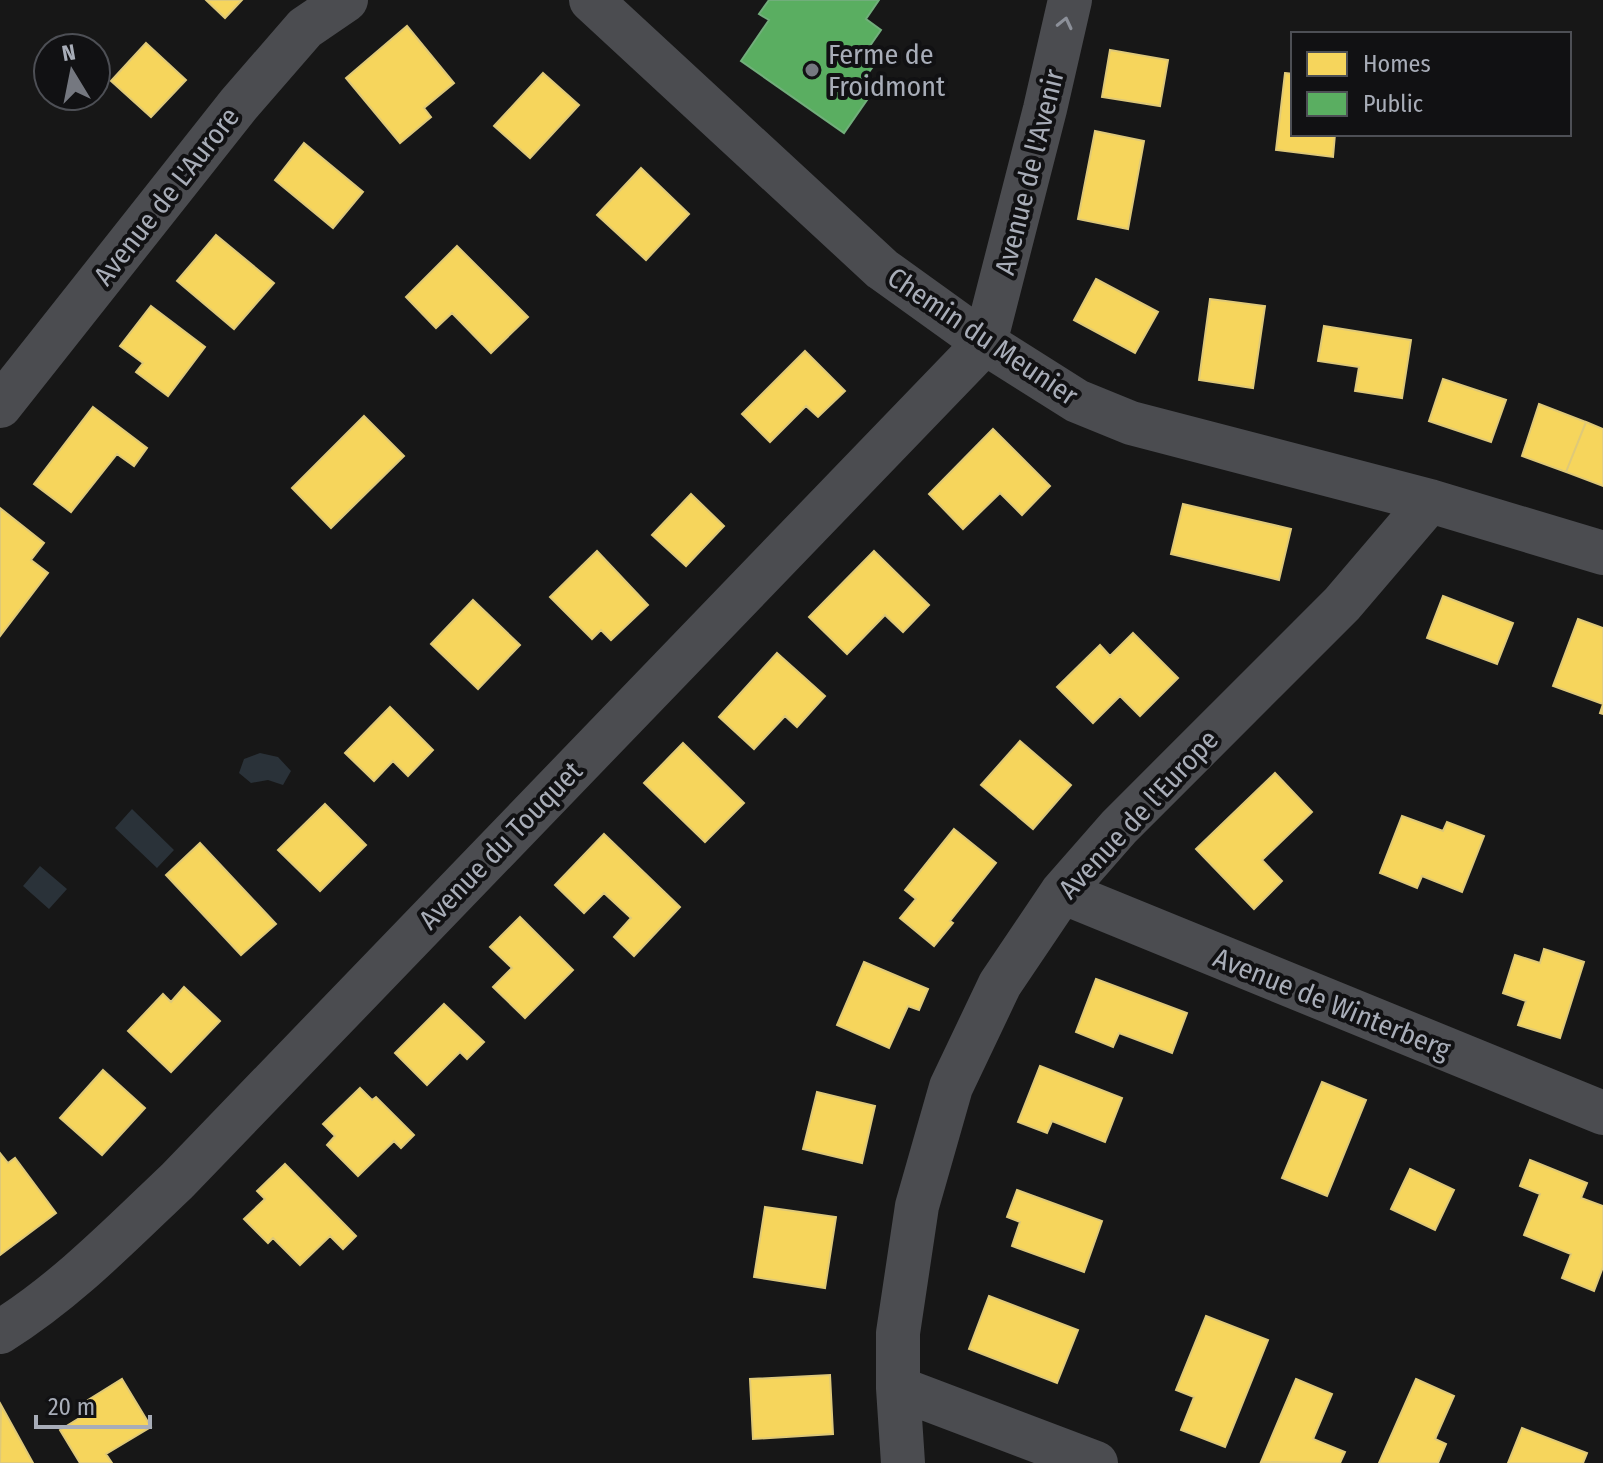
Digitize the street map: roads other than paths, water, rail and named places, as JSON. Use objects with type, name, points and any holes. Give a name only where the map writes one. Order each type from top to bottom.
[{"type":"street","name":"Avenue de L'Aurore","points":[[0,406],[239,104],[305,28],[346,0]]},
{"type":"street","name":"Chemin du Meunier","points":[[591,0],[882,269],[985,343],[1077,401],[1131,423],[1430,501],[1603,553]]},
{"type":"street","name":"Avenue de l'Avenir","points":[[985,343],[1042,124],[1070,0]]},
{"type":"street","name":"Avenue du Touquet","points":[[0,1332],[21,1319],[96,1258],[177,1181],[985,343]]},
{"type":"street","name":"Avenue de l'Europe","points":[[903,1463],[898,1333],[917,1206],[951,1087],[1000,984],[1062,892],[1119,827],[1342,604],[1430,501]]},
{"type":"street","name":"Avenue de Winterberg","points":[[1062,892],[1603,1113]]},
{"type":"street","points":[[898,1388],[1096,1463]]},
{"type":"place","name":"Ferme de Froidmont","points":[[812,70]]}]
